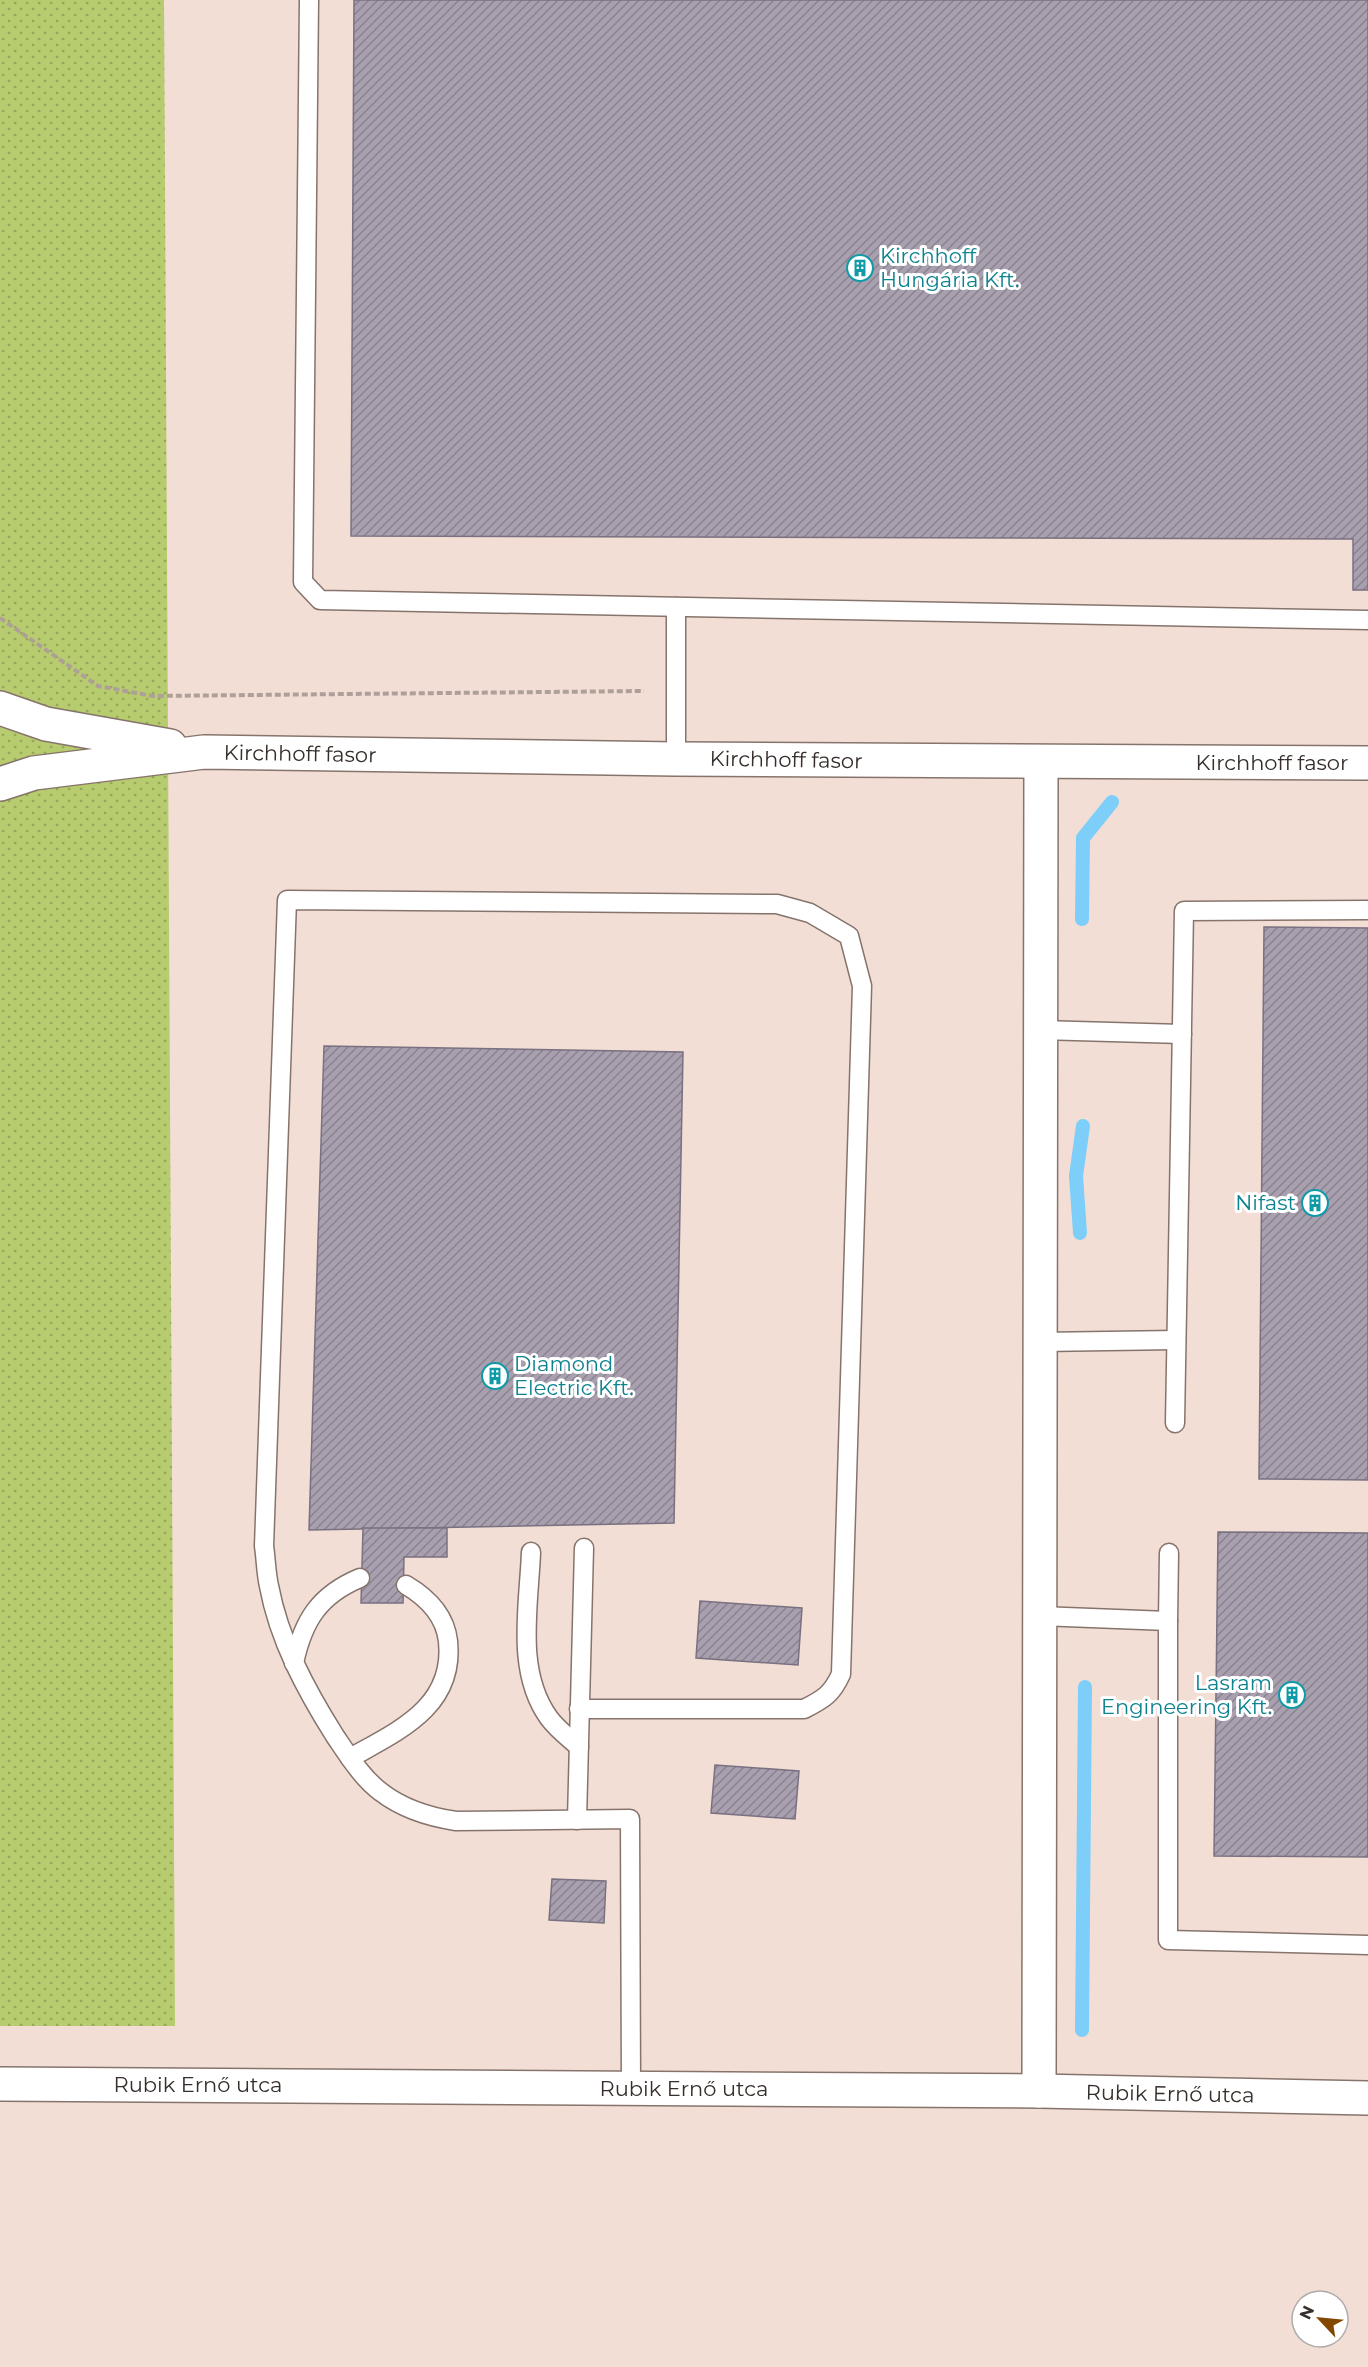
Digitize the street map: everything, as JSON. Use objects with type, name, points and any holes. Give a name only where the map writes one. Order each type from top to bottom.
[{"type":"street","name":"Kirchhoff fasor","points":[[0,708],[46,724],[204,752]]},
{"type":"street","name":"Kirchhoff fasor","points":[[0,784],[34,773],[204,752],[676,759],[1368,763]]},
{"type":"street","points":[[1039,2091],[1041,762]]},
{"type":"street","name":"Rubik Ernő utca","points":[[0,2084],[1039,2091],[1368,2098]]},
{"type":"lane","points":[[309,0],[303,582],[320,600],[1368,620]]},
{"type":"lane","points":[[676,607],[676,759]]},
{"type":"lane","points":[[579,1709],[804,1709],[822,1700],[834,1688],[841,1674],[862,986],[849,936],[810,912],[777,904],[287,900],[264,1546],[275,1612],[294,1663],[316,1707],[350,1758],[380,1791],[405,1807],[429,1817],[456,1821],[630,1819],[631,2089]]},
{"type":"lane","points":[[1175,1424],[1184,911],[1368,910]]},
{"type":"lane","points":[[1040,1030],[1182,1034]]},
{"type":"lane","points":[[1040,1342],[1176,1340]]},
{"type":"lane","points":[[577,1820],[584,1548]]},
{"type":"lane","points":[[531,1552],[526,1661],[534,1690],[549,1719],[579,1747]]},
{"type":"lane","points":[[1169,1553],[1167,1940],[1368,1944]]},
{"type":"lane","points":[[294,1663],[299,1639],[325,1598],[344,1585],[360,1578]]},
{"type":"lane","points":[[350,1758],[405,1727],[419,1715],[433,1701],[446,1675],[449,1647],[443,1618],[418,1593],[406,1585]]},
{"type":"lane","points":[[1040,1616],[1168,1622]]},
{"type":"path","points":[[0,618],[98,686],[153,696],[675,691]]},
{"type":"green space","points":[[0,0],[164,0],[175,2026],[0,2026]]},
{"type":"building","name":"Kirchhoff Hungária Kft.","points":[[354,0],[1368,0],[1368,590],[1353,590],[1353,539],[351,536]]},
{"type":"building","name":"Nifast","points":[[1264,927],[1368,928],[1368,1480],[1259,1479]]},
{"type":"building","name":"Diamond Electric Kft.","points":[[324,1046],[683,1052],[674,1523],[309,1530]]},
{"type":"building","points":[[363,1528],[447,1528],[447,1557],[404,1557],[403,1603],[361,1603]]},
{"type":"building","name":"Lasram Engineering Kft.","points":[[1218,1532],[1368,1533],[1368,1857],[1214,1856]]},
{"type":"building","points":[[700,1601],[802,1608],[798,1665],[696,1658]]},
{"type":"building","points":[[715,1765],[799,1771],[795,1819],[711,1813]]},
{"type":"building","points":[[552,1879],[606,1881],[604,1923],[549,1920]]},
{"type":"waterway","points":[[1082,919],[1083,838],[1112,802]]},
{"type":"waterway","points":[[1080,1233],[1076,1176],[1083,1126]]},
{"type":"waterway","points":[[1082,2030],[1085,1687]]},
{"type":"place","name":"Kirchhoff Hungária Kft.","points":[[860,268]]},
{"type":"place","name":"Nifast","points":[[1315,1203]]},
{"type":"place","name":"Diamond Electric Kft.","points":[[495,1376]]},
{"type":"place","name":"Lasram Engineering Kft.","points":[[1292,1695]]}]
